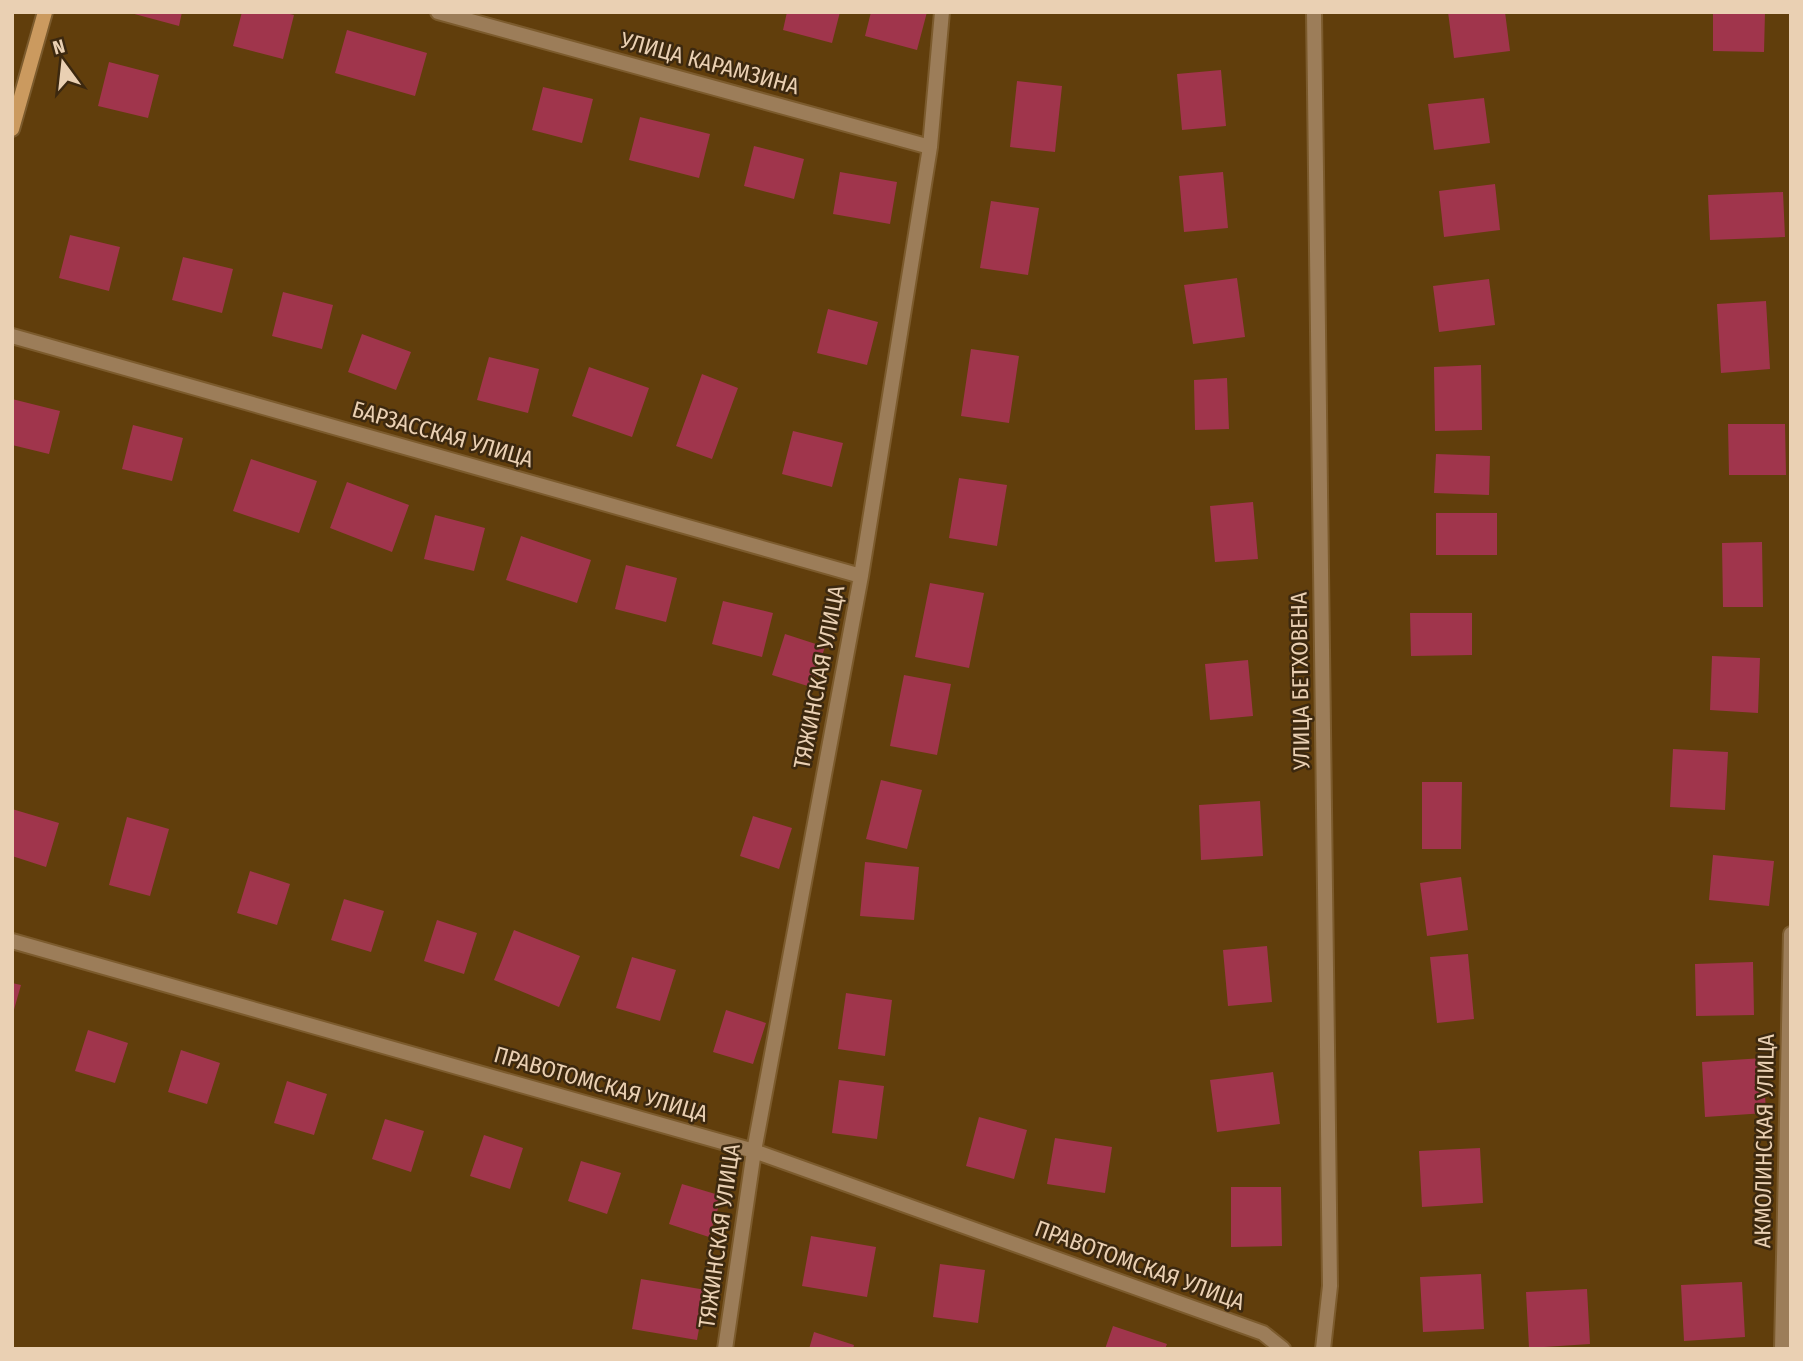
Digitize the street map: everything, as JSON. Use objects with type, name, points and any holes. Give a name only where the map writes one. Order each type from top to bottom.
[{"type":"street","points":[[12,129],[46,12]]},
{"type":"street","name":"УЛИЦА КАРАМЗИНА","points":[[438,12],[930,147]]},
{"type":"street","name":"ТЯЖИНСКАЯ УЛИЦА","points":[[725,1349],[754,1152],[861,576],[930,147],[942,12]]},
{"type":"street","name":"УЛИЦА БЕТХОВЕНА","points":[[1314,12],[1331,1286],[1324,1349]]},
{"type":"street","name":"БАРЗАССКАЯ УЛИЦА","points":[[12,336],[861,576]]},
{"type":"street","name":"АКМОЛИНСКАЯ УЛИЦА","points":[[1782,1349],[1791,934]]},
{"type":"street","name":"ПРАВОТОМСКАЯ УЛИЦА","points":[[12,941],[754,1152],[1263,1333],[1283,1349]]},
{"type":"building","points":[[127,12],[182,12],[179,26]]},
{"type":"building","points":[[242,12],[282,12],[294,15],[283,59],[233,46]]},
{"type":"building","points":[[787,12],[840,12],[832,43],[783,30]]},
{"type":"building","points":[[871,12],[927,12],[917,50],[865,36]]},
{"type":"building","points":[[1448,12],[1505,12],[1510,51],[1454,58]]},
{"type":"building","points":[[1713,12],[1765,12],[1764,52],[1713,51]]},
{"type":"building","points":[[347,30],[427,53],[415,96],[335,73]]},
{"type":"building","points":[[109,62],[159,75],[148,118],[98,106]]},
{"type":"building","points":[[1221,70],[1226,126],[1182,130],[1177,74]]},
{"type":"building","points":[[1017,81],[1062,86],[1055,152],[1010,147]]},
{"type":"building","points":[[543,87],[593,99],[582,143],[532,130]]},
{"type":"building","points":[[1484,98],[1490,143],[1434,150],[1428,104]]},
{"type":"building","points":[[640,117],[710,134],[699,178],[629,160]]},
{"type":"building","points":[[754,146],[804,159],[794,199],[744,186]]},
{"type":"building","points":[[840,172],[897,182],[890,224],[833,214]]},
{"type":"building","points":[[1223,172],[1228,228],[1184,232],[1179,176]]},
{"type":"building","points":[[1495,184],[1500,230],[1444,237],[1439,191]]},
{"type":"building","points":[[1783,192],[1785,237],[1710,240],[1708,195]]},
{"type":"building","points":[[991,201],[1039,208],[1028,275],[980,268]]},
{"type":"building","points":[[70,235],[120,247],[109,291],[59,278]]},
{"type":"building","points":[[183,257],[233,269],[222,313],[172,300]]},
{"type":"building","points":[[1237,278],[1245,337],[1193,344],[1184,285]]},
{"type":"building","points":[[1489,279],[1495,325],[1439,332],[1433,286]]},
{"type":"building","points":[[283,292],[333,305],[322,349],[272,336]]},
{"type":"building","points":[[1766,301],[1770,369],[1721,373],[1717,304]]},
{"type":"building","points":[[828,309],[878,322],[867,365],[817,353]]},
{"type":"building","points":[[362,334],[411,352],[396,390],[348,372]]},
{"type":"building","points":[[971,349],[1019,356],[1009,423],[961,416]]},
{"type":"building","points":[[489,357],[539,369],[528,413],[477,400]]},
{"type":"building","points":[[1481,365],[1482,430],[1435,431],[1434,367]]},
{"type":"building","points":[[589,367],[649,388],[632,437],[572,416]]},
{"type":"building","points":[[702,374],[738,388],[712,459],[676,446]]},
{"type":"building","points":[[1227,378],[1229,429],[1195,430],[1194,380]]},
{"type":"building","points":[[12,399],[60,411],[49,454],[12,445]]},
{"type":"building","points":[[1728,424],[1785,424],[1786,475],[1729,475]]},
{"type":"building","points":[[133,425],[183,438],[172,481],[122,469]]},
{"type":"building","points":[[793,431],[843,443],[832,487],[782,474]]},
{"type":"building","points":[[1436,454],[1490,456],[1489,495],[1434,493]]},
{"type":"building","points":[[251,459],[317,481],[299,533],[233,511]]},
{"type":"building","points":[[959,478],[1007,485],[997,546],[949,538]]},
{"type":"building","points":[[347,482],[409,505],[392,552],[330,528]]},
{"type":"building","points":[[1253,502],[1258,559],[1215,562],[1210,506]]},
{"type":"building","points":[[1436,513],[1497,513],[1497,555],[1436,555]]},
{"type":"building","points":[[435,515],[485,528],[474,571],[424,559]]},
{"type":"building","points":[[521,536],[591,560],[577,603],[506,580]]},
{"type":"building","points":[[1762,542],[1763,607],[1723,607],[1722,543]]},
{"type":"building","points":[[626,565],[677,578],[666,622],[615,609]]},
{"type":"building","points":[[930,583],[984,593],[969,668],[915,657]]},
{"type":"building","points":[[723,601],[773,613],[762,657],[712,644]]},
{"type":"building","points":[[1410,613],[1472,613],[1472,655],[1411,656]]},
{"type":"building","points":[[785,634],[825,647],[811,687],[772,675]]},
{"type":"building","points":[[1712,656],[1760,658],[1758,713],[1710,710]]},
{"type":"building","points":[[1248,660],[1253,716],[1210,720],[1205,664]]},
{"type":"building","points":[[904,675],[951,684],[937,755],[890,746]]},
{"type":"building","points":[[1673,749],[1728,752],[1725,810],[1670,807]]},
{"type":"building","points":[[881,780],[922,790],[907,849],[866,839]]},
{"type":"building","points":[[1422,782],[1462,782],[1461,849],[1422,849]]},
{"type":"building","points":[[1260,801],[1263,856],[1201,860],[1199,805]]},
{"type":"building","points":[[12,809],[59,823],[46,867],[12,856]]},
{"type":"building","points":[[753,816],[792,828],[779,869],[740,856]]},
{"type":"building","points":[[127,817],[169,829],[150,896],[109,885]]},
{"type":"building","points":[[1713,855],[1774,861],[1769,906],[1709,900]]},
{"type":"building","points":[[865,862],[919,867],[914,920],[860,916]]},
{"type":"building","points":[[250,871],[290,884],[277,925],[237,913]]},
{"type":"building","points":[[1461,877],[1468,930],[1427,936],[1420,883]]},
{"type":"building","points":[[344,899],[384,911],[371,952],[331,940]]},
{"type":"building","points":[[437,920],[477,933],[464,974],[424,961]]},
{"type":"building","points":[[514,930],[580,956],[559,1007],[494,980]]},
{"type":"building","points":[[1267,946],[1272,1002],[1228,1006],[1223,950]]},
{"type":"building","points":[[1468,954],[1474,1019],[1437,1023],[1430,957]]},
{"type":"building","points":[[632,957],[676,970],[660,1021],[616,1008]]},
{"type":"building","points":[[1753,962],[1754,1015],[1696,1016],[1695,964]]},
{"type":"building","points":[[12,983],[21,985],[13,1013],[12,1013]]},
{"type":"building","points":[[846,993],[892,1000],[885,1056],[838,1049]]},
{"type":"building","points":[[726,1010],[766,1023],[753,1064],[713,1052]]},
{"type":"building","points":[[88,1030],[128,1043],[115,1083],[75,1071]]},
{"type":"building","points":[[181,1050],[220,1063],[207,1104],[168,1092]]},
{"type":"building","points":[[1763,1058],[1766,1113],[1705,1117],[1702,1062]]},
{"type":"building","points":[[1273,1072],[1280,1124],[1217,1132],[1210,1080]]},
{"type":"building","points":[[839,1080],[884,1086],[877,1139],[832,1133]]},
{"type":"building","points":[[287,1081],[327,1094],[314,1135],[274,1123]]},
{"type":"building","points":[[979,1117],[1027,1130],[1014,1179],[966,1166]]},
{"type":"building","points":[[385,1119],[424,1131],[411,1172],[372,1159]]},
{"type":"building","points":[[484,1135],[523,1148],[510,1189],[470,1176]]},
{"type":"building","points":[[1055,1138],[1112,1147],[1105,1193],[1047,1184]]},
{"type":"building","points":[[1480,1148],[1483,1203],[1422,1207],[1419,1151]]},
{"type":"building","points":[[581,1161],[621,1173],[607,1214],[568,1201]]},
{"type":"building","points":[[682,1184],[722,1196],[709,1237],[669,1224]]},
{"type":"building","points":[[1231,1187],[1281,1187],[1282,1246],[1231,1247]]},
{"type":"building","points":[[811,1236],[876,1247],[867,1297],[802,1286]]},
{"type":"building","points":[[940,1264],[985,1270],[978,1323],[933,1317]]},
{"type":"building","points":[[1481,1274],[1484,1329],[1423,1332],[1420,1277]]},
{"type":"building","points":[[641,1279],[706,1290],[697,1340],[632,1329]]},
{"type":"building","points":[[1742,1282],[1745,1337],[1684,1341],[1681,1285]]},
{"type":"building","points":[[1587,1289],[1590,1344],[1529,1348],[1526,1292]]},
{"type":"building","points":[[1113,1326],[1167,1344],[1165,1349],[1105,1349]]},
{"type":"building","points":[[814,1332],[854,1345],[853,1349],[809,1349]]}]
